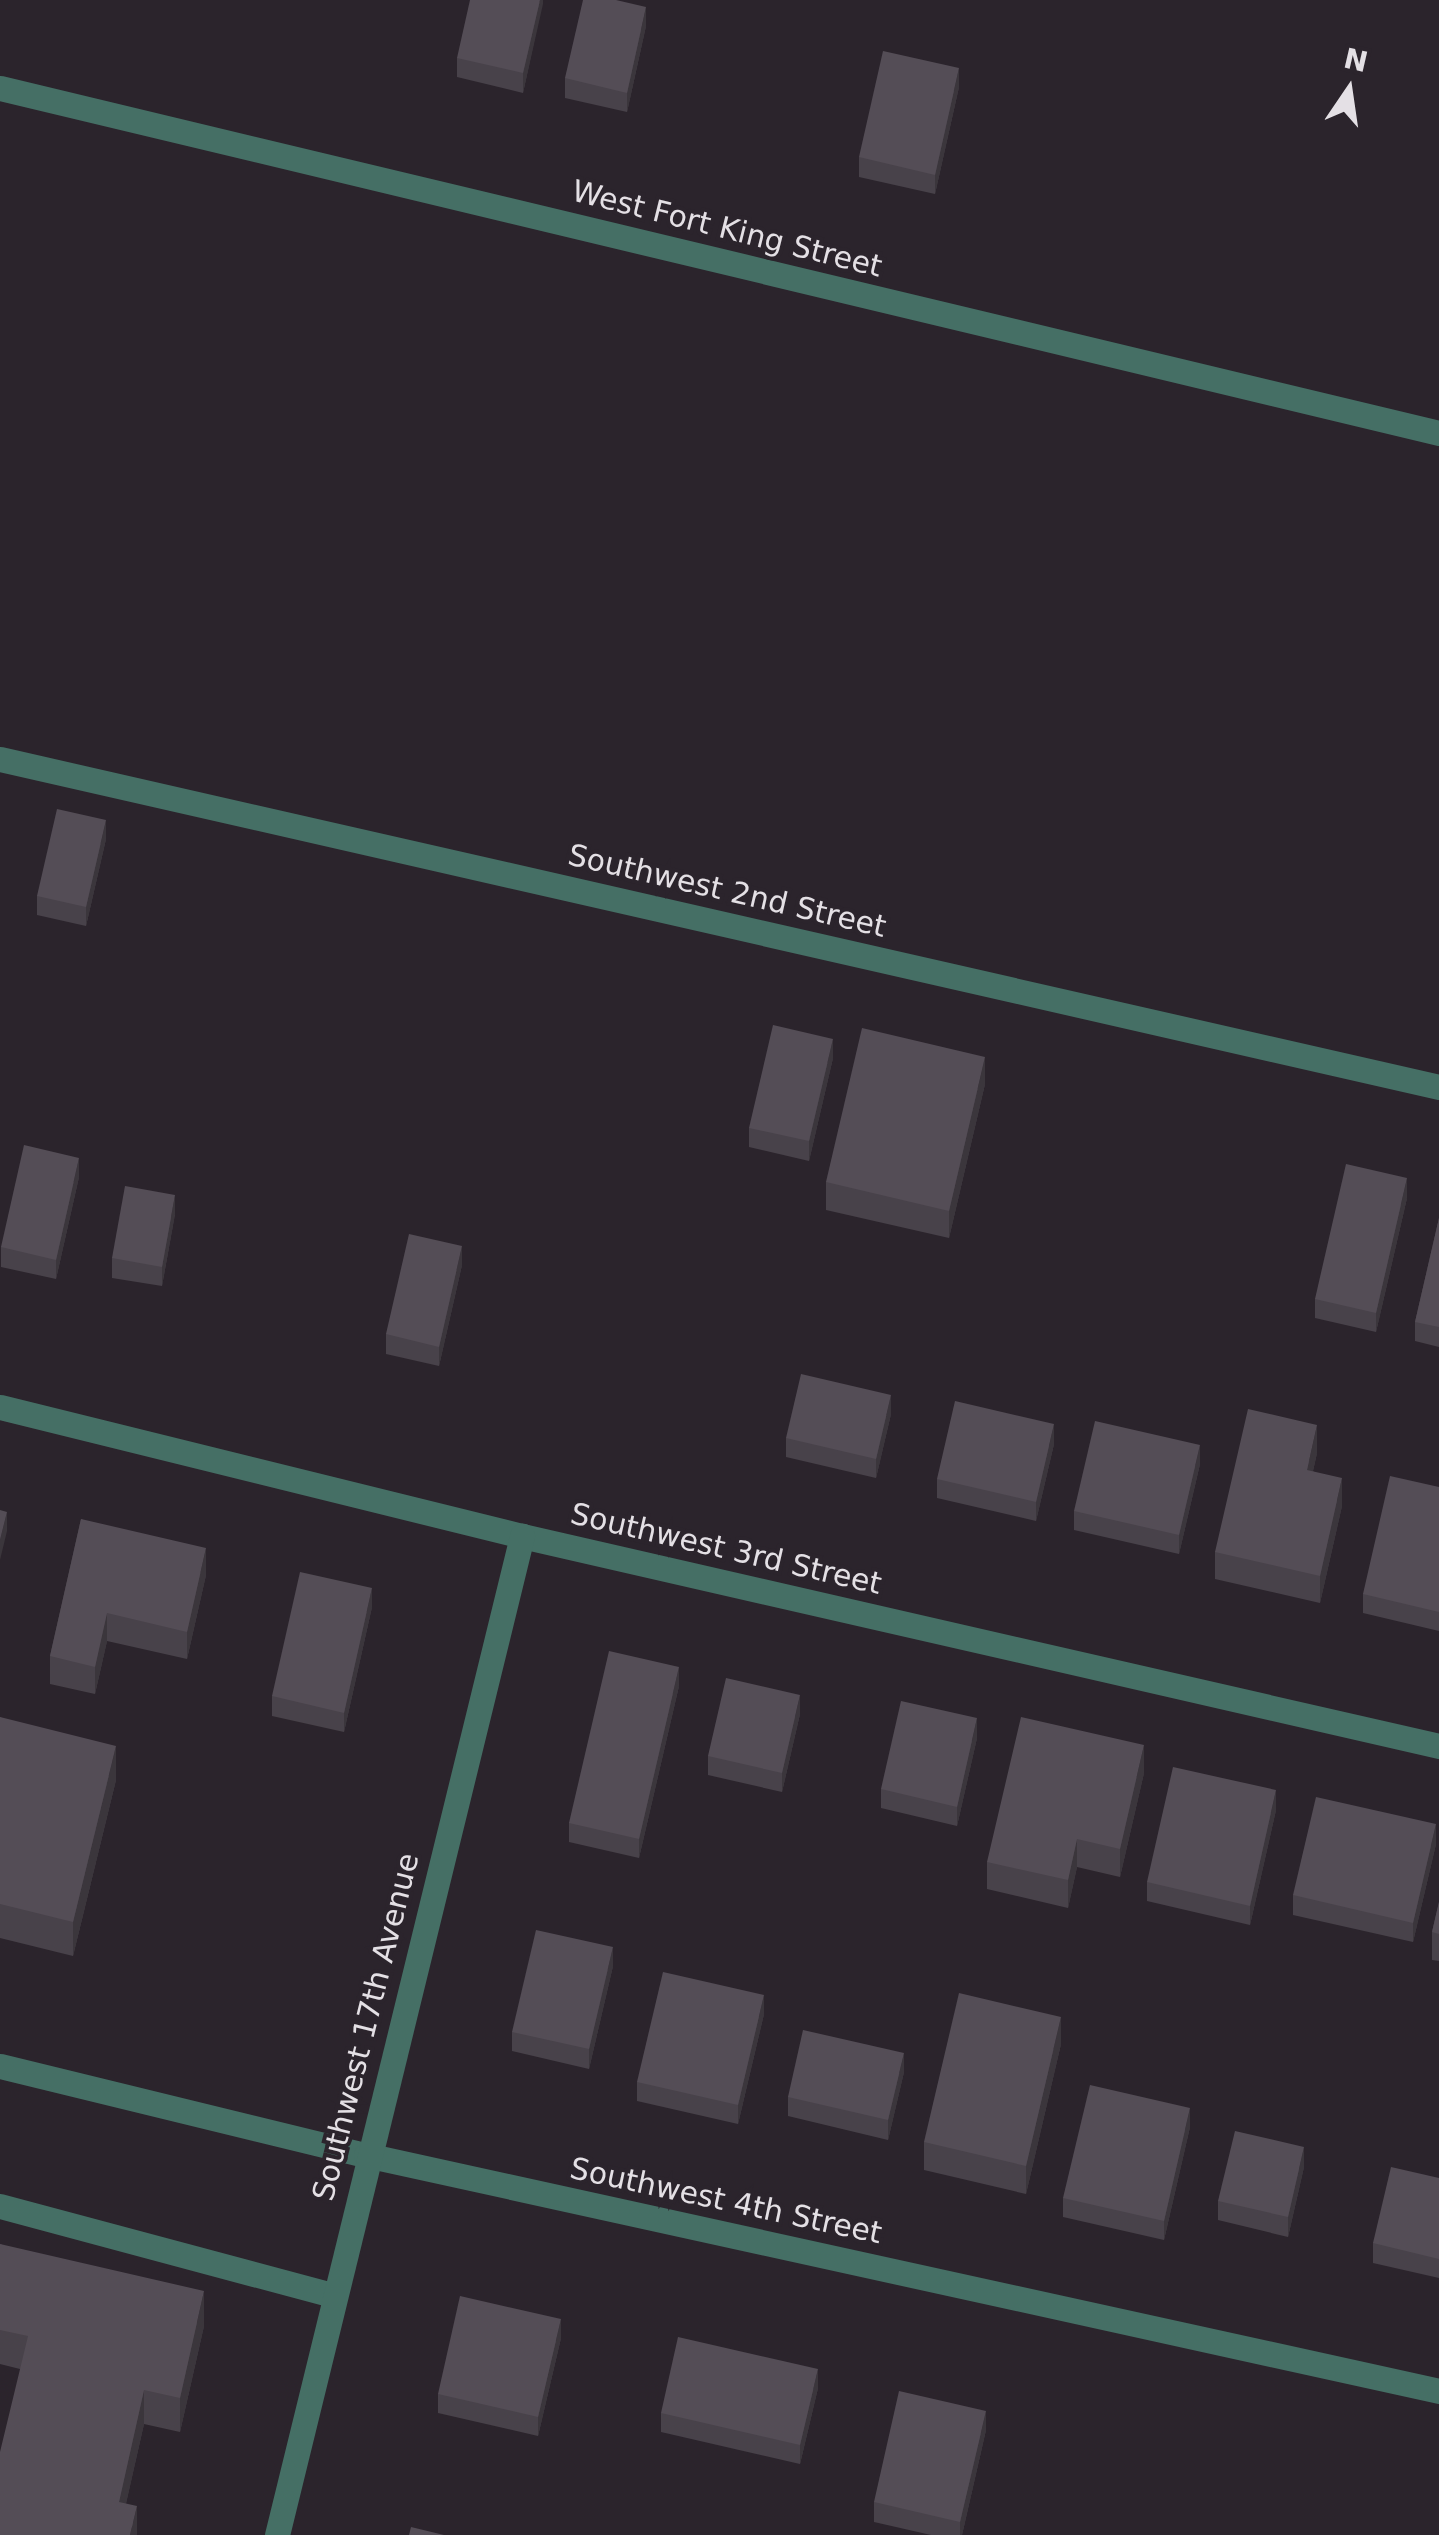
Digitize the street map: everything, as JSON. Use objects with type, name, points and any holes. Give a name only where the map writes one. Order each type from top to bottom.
[{"type":"street","name":"West Fort King Street","points":[[0,88],[1439,434]]},
{"type":"street","name":"Southwest 2nd Street","points":[[0,759],[1439,1087]]},
{"type":"street","name":"Southwest 3rd Street","points":[[0,1407],[522,1536],[1439,1746]]},
{"type":"street","name":"Southwest 17th Avenue","points":[[277,2535],[366,2155],[522,1536]]},
{"type":"street","name":"Southwest 4th Street","points":[[0,2066],[366,2155],[1439,2391]]},
{"type":"street","points":[[0,2206],[332,2295]]},
{"type":"building","points":[[470,0],[540,0],[523,73],[457,58]]},
{"type":"building","points":[[583,0],[616,0],[646,7],[627,93],[565,78]]},
{"type":"building","points":[[883,51],[959,68],[935,175],[859,157]]},
{"type":"building","points":[[57,809],[106,820],[86,907],[37,896]]},
{"type":"building","points":[[773,1025],[833,1039],[809,1141],[749,1128]]},
{"type":"building","points":[[862,1028],[985,1057],[949,1211],[826,1182]]},
{"type":"building","points":[[24,1145],[79,1158],[56,1260],[1,1247]]},
{"type":"building","points":[[1346,1164],[1407,1178],[1376,1313],[1315,1299]]},
{"type":"building","points":[[125,1186],[175,1195],[162,1267],[112,1258]]},
{"type":"building","points":[[1439,1218],[1439,1327],[1415,1322]]},
{"type":"building","points":[[409,1234],[462,1246],[439,1347],[386,1334]]},
{"type":"building","points":[[801,1374],[891,1395],[876,1459],[786,1438]]},
{"type":"building","points":[[955,1401],[1054,1424],[1036,1502],[937,1479]]},
{"type":"building","points":[[1248,1409],[1317,1425],[1307,1470],[1342,1478],[1320,1576],[1215,1552]]},
{"type":"building","points":[[1095,1421],[1200,1445],[1179,1535],[1074,1511]]},
{"type":"building","points":[[1390,1476],[1439,1487],[1439,1612],[1363,1594]]},
{"type":"building","points":[[0,1510],[7,1512],[0,1540]]},
{"type":"building","points":[[81,1519],[206,1548],[187,1632],[107,1613],[95,1667],[50,1656]]},
{"type":"building","points":[[300,1572],[372,1588],[344,1713],[272,1696]]},
{"type":"building","points":[[609,1651],[679,1667],[639,1839],[569,1823]]},
{"type":"building","points":[[726,1678],[800,1695],[782,1773],[708,1756]]},
{"type":"building","points":[[901,1701],[977,1718],[957,1807],[881,1789]]},
{"type":"building","points":[[0,1717],[116,1746],[73,1922],[0,1904]]},
{"type":"building","points":[[1021,1717],[1144,1745],[1120,1849],[1077,1839],[1068,1880],[987,1862]]},
{"type":"building","points":[[1173,1767],[1276,1790],[1250,1906],[1147,1882]]},
{"type":"building","points":[[1316,1797],[1436,1824],[1413,1923],[1293,1895]]},
{"type":"building","points":[[1439,1902],[1439,1934],[1432,1932]]},
{"type":"building","points":[[536,1930],[613,1947],[589,2049],[512,2032]]},
{"type":"building","points":[[663,1972],[764,1995],[738,2105],[637,2082]]},
{"type":"building","points":[[959,1993],[1061,2017],[1026,2166],[924,2142]]},
{"type":"building","points":[[803,2030],[904,2053],[888,2120],[788,2097]]},
{"type":"building","points":[[1090,2085],[1190,2108],[1164,2221],[1063,2198]]},
{"type":"building","points":[[1235,2131],[1304,2147],[1288,2217],[1218,2201]]},
{"type":"building","points":[[1391,2167],[1439,2178],[1439,2259],[1373,2243]]},
{"type":"building","points":[[0,2244],[204,2291],[180,2398],[144,2390],[119,2502],[137,2506],[130,2535],[0,2535],[0,2452],[28,2336],[0,2330]]},
{"type":"building","points":[[460,2296],[561,2319],[538,2417],[438,2394]]},
{"type":"building","points":[[678,2337],[818,2369],[800,2445],[661,2413]]},
{"type":"building","points":[[899,2391],[986,2411],[960,2522],[874,2502]]},
{"type":"building","points":[[411,2527],[444,2535],[409,2535]]}]
